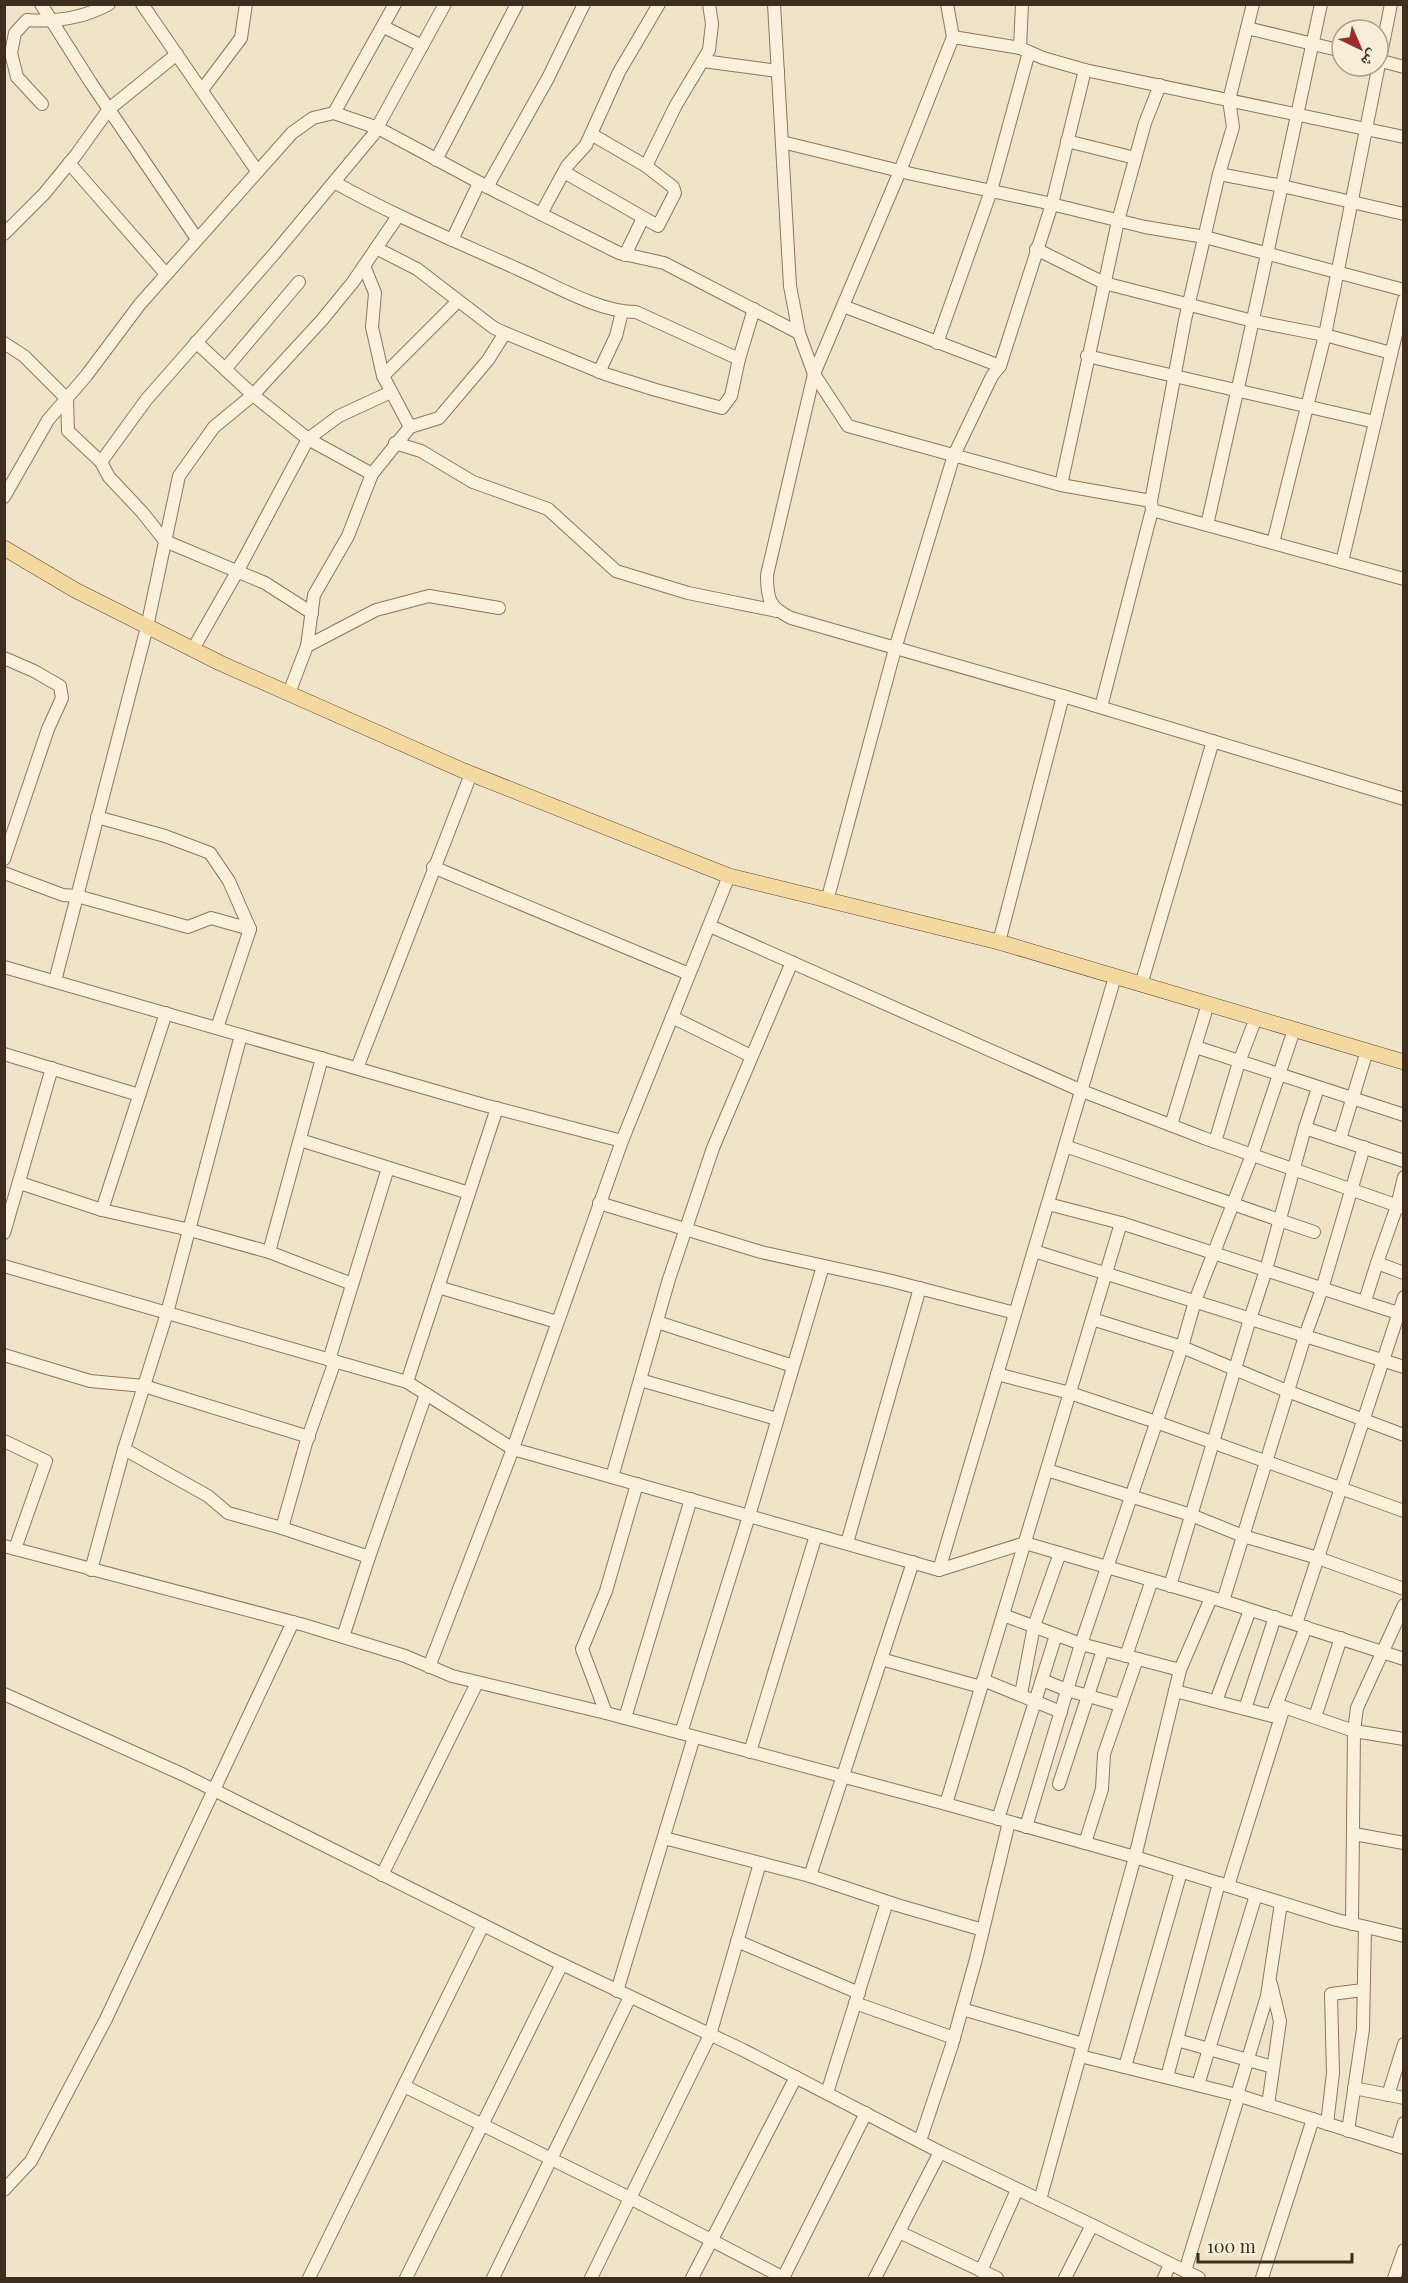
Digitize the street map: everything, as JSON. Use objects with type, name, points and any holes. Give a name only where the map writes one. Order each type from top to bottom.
[{"type":"main road","points":[[4,548],[75,590],[147,627],[289,693],[471,774],[729,876],[999,942],[1367,1051],[1402,1057]]},
{"type":"street","points":[[41,4],[109,110],[197,239]]},
{"type":"street","points":[[42,104],[17,77],[11,53],[15,33],[27,20],[52,22],[99,10],[109,4]]},
{"type":"street","points":[[142,4],[257,171]]},
{"type":"street","points":[[202,90],[241,38],[246,4]]},
{"type":"street","points":[[334,113],[395,4]]},
{"type":"street","points":[[101,462],[146,400],[378,128],[445,4]]},
{"type":"street","points":[[436,160],[517,4]]},
{"type":"street","points":[[452,240],[548,78],[584,4]]},
{"type":"street","points":[[541,214],[567,166],[586,145],[619,72],[659,4]]},
{"type":"street","points":[[646,166],[676,105],[709,50],[712,24],[709,4]]},
{"type":"street","points":[[774,4],[790,286],[799,333],[814,374],[848,426],[1061,485],[1151,505],[1207,525],[1404,579]]},
{"type":"street","points":[[777,611],[767,597],[767,575],[814,374],[900,171],[953,37],[947,4]]},
{"type":"street","points":[[937,343],[991,191],[1025,50],[1022,4]]},
{"type":"street","points":[[1101,707],[1151,505],[1185,320],[1219,174],[1233,127],[1229,100],[1253,4]]},
{"type":"street","points":[[1207,525],[1321,4]]},
{"type":"street","points":[[384,27],[422,46]]},
{"type":"street","points":[[1247,28],[1330,48]]},
{"type":"street","points":[[953,37],[1025,50],[1085,70],[1404,137]]},
{"type":"street","points":[[4,234],[44,194],[109,110],[177,54]]},
{"type":"street","points":[[703,61],[778,71]]},
{"type":"street","points":[[827,901],[895,649],[954,455],[992,376],[1000,366],[1052,204],[1085,70]]},
{"type":"street","points":[[1273,543],[1325,335],[1376,78]]},
{"type":"street","points":[[1061,485],[1087,356],[1118,221],[1135,158],[1160,85]]},
{"type":"street","points":[[4,497],[48,420],[86,376],[140,304],[292,133],[313,118],[334,113],[378,128],[483,185],[625,255],[664,263],[799,333]]},
{"type":"street","points":[[564,172],[658,226],[675,193],[673,187],[646,166],[591,134]]},
{"type":"street","points":[[1067,141],[1135,158]]},
{"type":"street","points":[[782,142],[1118,221],[1205,237],[1404,290]]},
{"type":"street","points":[[69,164],[166,274]]},
{"type":"street","points":[[1219,174],[1404,214]]},
{"type":"street","points":[[334,182],[398,216],[578,296],[621,312],[636,312],[739,359]]},
{"type":"street","points":[[55,981],[147,627],[179,476],[214,427],[253,395],[322,320],[364,266],[398,216]]},
{"type":"street","points":[[625,255],[643,218]]},
{"type":"street","points":[[376,248],[417,269],[457,302],[494,328],[600,372],[722,408],[731,396],[754,309]]},
{"type":"street","points":[[1036,249],[1104,283],[1253,321],[1325,335],[1391,353]]},
{"type":"street","points":[[364,266],[375,293],[372,327],[383,376],[410,426]]},
{"type":"street","points":[[226,368],[299,282]]},
{"type":"street","points":[[1342,562],[1404,300]]},
{"type":"street","points":[[383,376],[457,302]]},
{"type":"street","points":[[843,306],[1000,366]]},
{"type":"street","points":[[600,372],[616,336],[621,312]]},
{"type":"street","points":[[289,693],[307,646],[315,595],[348,536],[372,474],[410,426],[439,418],[488,360],[506,333]]},
{"type":"street","points":[[196,342],[253,395],[308,439],[372,474]]},
{"type":"street","points":[[4,343],[24,356],[67,399],[68,431],[101,462],[109,477],[165,541],[265,583],[312,613]]},
{"type":"street","points":[[1087,356],[1375,422]]},
{"type":"street","points":[[193,649],[308,439],[339,416],[391,392]]},
{"type":"street","points":[[395,443],[421,450],[473,482],[548,509],[616,571],[688,593],[777,611],[791,618],[1064,696],[1404,799]]},
{"type":"street","points":[[307,646],[376,610],[429,596],[499,608]]},
{"type":"street","points":[[4,658],[34,670],[60,686],[62,698],[48,729],[4,859]]},
{"type":"street","points":[[999,942],[1064,696]]},
{"type":"street","points":[[1141,985],[1214,741]]},
{"type":"street","points":[[357,1068],[433,867],[471,774]]},
{"type":"street","points":[[97,817],[165,836],[210,853],[229,881],[250,928],[217,1028]]},
{"type":"street","points":[[433,867],[689,974]]},
{"type":"street","points":[[4,873],[63,895],[77,896],[188,927],[211,918],[250,928]]},
{"type":"street","points":[[429,1667],[513,1449],[622,1141],[729,876]]},
{"type":"street","points":[[710,926],[1082,1092],[1400,1207]]},
{"type":"street","points":[[612,1477],[669,1279],[713,1148],[792,962]]},
{"type":"street","points":[[4,967],[497,1108],[622,1141]]},
{"type":"street","points":[[939,1570],[1115,977]]},
{"type":"street","points":[[1170,1125],[1208,1004]]},
{"type":"street","points":[[102,1210],[165,1013]]},
{"type":"street","points":[[672,1017],[751,1056]]},
{"type":"street","points":[[1215,1142],[1239,1062],[1256,1018]]},
{"type":"street","points":[[1026,1827],[1081,1644],[1182,1347],[1195,1301],[1231,1203],[1252,1155],[1294,1030]]},
{"type":"street","points":[[91,1569],[124,1449],[167,1314],[241,1035]]},
{"type":"street","points":[[1196,1047],[1404,1115]]},
{"type":"street","points":[[1340,1139],[1367,1051]]},
{"type":"street","points":[[4,1054],[139,1095]]},
{"type":"street","points":[[269,1252],[322,1058]]},
{"type":"street","points":[[4,1233],[52,1068]]},
{"type":"street","points":[[1170,1586],[1266,1270],[1278,1221],[1318,1088]]},
{"type":"street","points":[[407,1382],[497,1108]]},
{"type":"street","points":[[1305,1128],[1404,1161]]},
{"type":"street","points":[[300,1140],[469,1193]]},
{"type":"street","points":[[1065,1146],[1314,1232]]},
{"type":"street","points":[[1040,2200],[1135,1857],[1180,1670],[1217,1600],[1243,1536],[1287,1391],[1322,1289],[1364,1147]]},
{"type":"street","points":[[282,1528],[388,1168]]},
{"type":"street","points":[[1365,1301],[1377,1263],[1400,1207],[1404,1177]]},
{"type":"street","points":[[20,1184],[102,1210],[190,1230],[269,1252],[352,1284]]},
{"type":"street","points":[[599,1203],[761,1252],[920,1288],[1015,1313]]},
{"type":"street","points":[[1048,1204],[1121,1223],[1401,1314]]},
{"type":"street","points":[[946,1804],[1121,1223]]},
{"type":"street","points":[[1034,1251],[1404,1367]]},
{"type":"street","points":[[1377,1263],[1404,1273]]},
{"type":"street","points":[[4,1266],[407,1382],[513,1449],[939,1570],[1025,1543],[1275,1617],[1404,1659]]},
{"type":"street","points":[[681,1733],[823,1266]]},
{"type":"street","points":[[438,1287],[557,1322]]},
{"type":"street","points":[[847,1544],[920,1288]]},
{"type":"street","points":[[1167,2077],[1223,1885],[1280,1706],[1318,1558],[1383,1360],[1401,1314],[1404,1297]]},
{"type":"street","points":[[1092,1319],[1182,1347],[1234,1370],[1404,1435]]},
{"type":"street","points":[[657,1323],[793,1366]]},
{"type":"street","points":[[4,1355],[90,1381],[144,1386],[309,1437]]},
{"type":"street","points":[[998,1374],[1070,1393],[1156,1422],[1404,1511]]},
{"type":"street","points":[[640,1380],[777,1419]]},
{"type":"street","points":[[343,1637],[426,1394]]},
{"type":"street","points":[[4,1441],[46,1461],[10,1548],[293,1622],[405,1656],[429,1667],[477,1683],[606,1713],[946,1804],[1135,1857],[1352,1924],[1404,1936]]},
{"type":"street","points":[[124,1449],[208,1496],[228,1513],[369,1557]]},
{"type":"street","points":[[1047,1470],[1191,1515],[1243,1536],[1318,1558],[1404,1588]]},
{"type":"street","points":[[606,1713],[582,1648],[606,1592],[637,1484]]},
{"type":"street","points":[[625,1718],[691,1499]]},
{"type":"street","points":[[750,1752],[816,1535]]},
{"type":"street","points":[[1020,1694],[1034,1626],[1060,1553]]},
{"type":"street","points":[[810,1876],[913,1562]]},
{"type":"street","points":[[1085,1844],[1102,1789],[1104,1754],[1120,1705],[1152,1580]]},
{"type":"street","points":[[1352,1924],[1354,1731],[1357,1708],[1404,1605]]},
{"type":"street","points":[[1216,1701],[1250,1610]]},
{"type":"street","points":[[1003,1615],[1081,1644],[1180,1670]]},
{"type":"street","points":[[1245,1709],[1275,1617]]},
{"type":"street","points":[[4,2190],[31,2161],[106,2019],[293,1622]]},
{"type":"street","points":[[920,2141],[962,2009],[983,1930],[1003,1821],[1035,1701],[1056,1635]]},
{"type":"street","points":[[1315,1717],[1341,1638]]},
{"type":"street","points":[[1059,1784],[1103,1650]]},
{"type":"street","points":[[881,1659],[1020,1694],[1061,1712]]},
{"type":"street","points":[[1042,1680],[1067,1690],[1120,1705]]},
{"type":"street","points":[[382,1875],[477,1683]]},
{"type":"street","points":[[1175,1691],[1272,1716],[1280,1706]]},
{"type":"street","points":[[4,1694],[214,1790],[562,1964],[796,2077],[939,2152],[1199,2278]]},
{"type":"street","points":[[1280,1706],[1354,1731],[1404,1739]]},
{"type":"street","points":[[617,1990],[694,1737]]},
{"type":"street","points":[[1354,1834],[1404,1844]]},
{"type":"street","points":[[664,1838],[810,1876],[887,1902],[983,1930]]},
{"type":"street","points":[[591,2278],[710,2035],[760,1863]]},
{"type":"street","points":[[1125,2067],[1181,1872]]},
{"type":"street","points":[[1198,2085],[1256,1895]]},
{"type":"street","points":[[827,2093],[887,1902]]},
{"type":"street","points":[[1185,2271],[1267,1996],[1281,1903]]},
{"type":"street","points":[[309,2278],[483,1925]]},
{"type":"street","points":[[1348,2131],[1363,2029],[1365,1927]]},
{"type":"street","points":[[737,1941],[857,1998],[954,2038]]},
{"type":"street","points":[[406,2278],[562,1964]]},
{"type":"street","points":[[1268,2105],[1280,2021],[1270,1977]]},
{"type":"street","points":[[1327,2124],[1333,2073],[1331,1994],[1363,1990]]},
{"type":"street","points":[[493,2278],[630,1997]]},
{"type":"street","points":[[962,2009],[1125,2067],[1238,2095],[1400,2147],[1404,2123]]},
{"type":"street","points":[[1177,2040],[1273,2067]]},
{"type":"street","points":[[1388,2095],[1404,2044]]},
{"type":"street","points":[[692,2278],[796,2077]]},
{"type":"street","points":[[404,2086],[630,2198],[783,2278],[866,2113]]},
{"type":"street","points":[[1354,2088],[1404,2098]]},
{"type":"street","points":[[1262,2278],[1313,2120]]},
{"type":"street","points":[[875,2278],[939,2152]]},
{"type":"street","points":[[981,2271],[1017,2190]]},
{"type":"street","points":[[1065,2278],[1092,2225]]},
{"type":"street","points":[[899,2232],[997,2278]]},
{"type":"street","points":[[1394,2278],[1404,2250]]},
{"type":"street","points":[[1164,2278],[1170,2264]]}]
